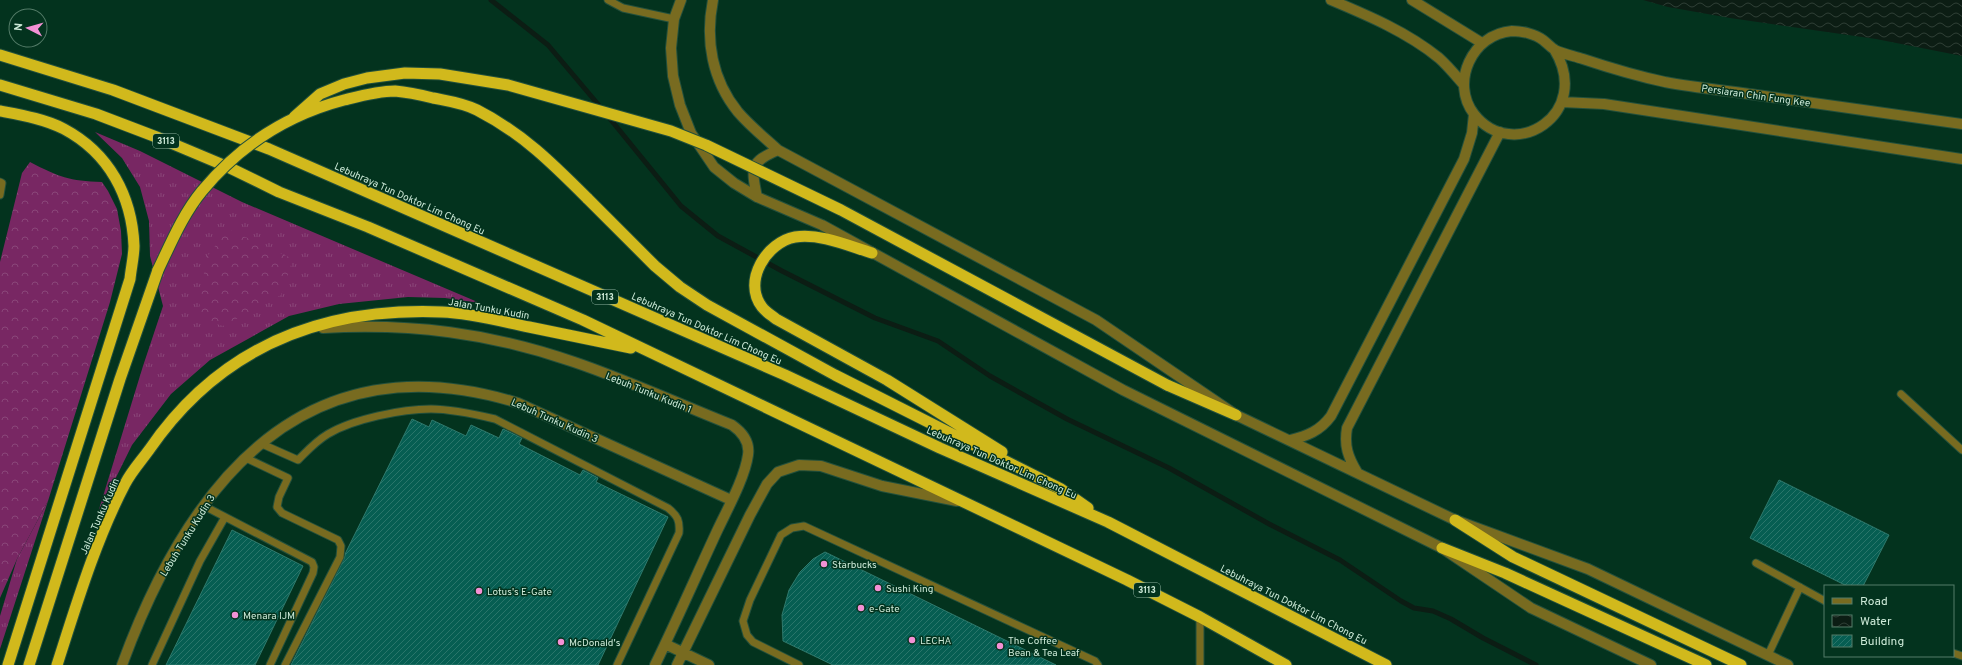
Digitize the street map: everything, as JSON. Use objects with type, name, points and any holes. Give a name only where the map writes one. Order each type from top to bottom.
[{"type":"highway","name":"Lebuhraya Tun Doktor Lim Chong Eu","points":[[0,55],[113,90],[269,148],[785,375],[940,448],[1108,522],[1386,665]]},
{"type":"highway","points":[[294,117],[320,94],[344,84],[367,78],[405,73],[440,74],[508,85],[664,129],[706,145],[841,210],[1167,385],[1236,415]]},
{"type":"highway","name":"3113","points":[[0,85],[96,114],[186,149],[279,192],[368,227],[583,320],[959,501],[1128,580],[1200,616],[1286,665]]},
{"type":"highway","points":[[294,117],[346,99],[394,91],[459,103],[476,110],[524,138],[655,266],[680,287],[707,305],[835,375],[1061,489]]},
{"type":"highway","points":[[0,111],[27,117],[64,129],[97,153],[112,171],[123,191],[131,218],[134,247],[130,279],[8,665]]},
{"type":"highway","name":"Jalan Tunku Kudin","points":[[29,665],[158,270],[181,222],[201,192],[217,174],[253,141],[294,117]]},
{"type":"highway","points":[[872,253],[814,238],[796,237],[781,241],[771,248],[758,268],[756,292],[761,306],[776,319],[887,380],[1061,489],[1108,522]]},
{"type":"highway","name":"Jalan Tunku Kudin","points":[[57,665],[93,556],[125,484],[161,432],[183,406],[217,376],[268,344],[303,329],[334,321],[382,313],[442,312],[481,316],[650,351]]},
{"type":"highway","points":[[1455,520],[1513,557],[1742,665]]},
{"type":"highway","points":[[1442,548],[1505,573],[1706,665]]},
{"type":"highway","points":[[22,665],[53,589]]},
{"type":"street","points":[[681,0],[674,19],[672,48],[673,76],[680,105],[691,133],[714,167],[734,183],[757,196],[822,225],[1123,390],[1442,548],[1531,608],[1651,665]]},
{"type":"street","points":[[714,0],[710,23],[710,45],[714,67],[723,90],[739,113],[778,150],[1096,320],[1236,415],[1455,520],[1588,569],[1788,665]]},
{"type":"street","name":"Persiaran Chin Fung Kee","points":[[1331,0],[1370,16],[1422,45],[1440,59],[1464,85]]},
{"type":"street","points":[[1412,0],[1482,43]]},
{"type":"street","name":"Persiaran Chin Fung Kee","points":[[1512,31],[1527,33],[1542,39],[1554,49],[1561,61],[1565,74],[1566,88],[1562,102],[1556,113],[1548,122],[1537,129],[1519,134],[1500,132],[1486,125],[1474,114],[1467,101],[1464,85],[1465,69],[1472,55],[1482,43],[1496,35],[1512,31]]},
{"type":"street","name":"Persiaran Chin Fung Kee","points":[[1554,49],[1611,68],[1666,82],[1962,124]]},
{"type":"street","points":[[1562,102],[1604,104],[1962,159]]},
{"type":"street","points":[[1290,440],[1313,433],[1321,428],[1331,416],[1464,159],[1472,133],[1474,114]]},
{"type":"street","points":[[1357,472],[1348,458],[1346,448],[1347,428],[1500,132]]},
{"type":"street","points":[[757,196],[753,180],[755,165],[763,156],[778,150]]},
{"type":"street","name":"Lebuh Tunku Kudin 1","points":[[303,329],[395,326],[443,331],[521,346],[581,365],[732,425],[738,429],[746,440],[748,455],[731,500],[655,665]]},
{"type":"street","name":"Lebuh Tunku Kudin 3","points":[[122,665],[152,593],[175,551],[204,506],[224,479],[246,458],[290,421],[320,406],[350,395],[408,386],[437,386],[468,390],[518,403],[731,500]]},
{"type":"street","points":[[677,665],[757,503],[767,484],[778,472],[799,465],[821,466],[882,486],[959,501]]},
{"type":"street","points":[[665,644],[709,665]]},
{"type":"lane","points":[[608,0],[622,8],[674,19]]},
{"type":"lane","points":[[0,182],[2,183],[0,195]]},
{"type":"lane","points":[[1901,394],[1962,450]]},
{"type":"lane","points":[[262,444],[298,460],[314,444],[329,433],[349,424],[395,413],[431,409],[474,413],[494,419],[668,508],[676,514],[680,523],[679,533],[617,665]]},
{"type":"lane","points":[[246,458],[288,478],[279,497],[277,507],[282,513],[338,540],[341,546],[340,557],[285,665]]},
{"type":"lane","points":[[204,506],[312,562],[314,567],[270,665]]},
{"type":"lane","points":[[152,665],[200,561],[225,517]]},
{"type":"lane","points":[[799,665],[753,642],[747,635],[743,621],[750,600],[781,535],[792,528],[804,526],[1095,661],[1098,665]]},
{"type":"lane","points":[[1756,563],[1824,600]]},
{"type":"lane","points":[[1768,655],[1800,587]]},
{"type":"lane","points":[[1200,616],[1200,665]]},
{"type":"green space","points":[[95,132],[140,151],[242,202],[480,303],[445,298],[408,297],[339,304],[289,316],[210,360],[171,394],[132,445],[97,516],[163,306],[150,256],[149,221],[140,187],[122,158]]},
{"type":"green space","points":[[30,162],[64,177],[81,181],[102,182],[117,209],[121,231],[122,254],[110,302],[48,501],[17,559],[0,598],[0,262],[22,173]]},
{"type":"green space","points":[[228,229],[293,259],[281,295],[223,326],[198,318],[206,258]]},
{"type":"green space","points":[[48,501],[0,649],[0,616],[17,559]]},
{"type":"water","points":[[1643,0],[1962,0],[1962,56],[1876,39],[1730,18],[1668,7]]},
{"type":"building","name":"Lotus's E-Gate","points":[[412,419],[429,427],[432,420],[466,436],[471,425],[499,438],[503,429],[522,438],[519,444],[580,475],[583,470],[598,478],[596,482],[668,517],[598,665],[291,665]]},
{"type":"building","points":[[1779,480],[1889,535],[1864,585],[1845,585],[1750,538]]},
{"type":"building","name":"Menara IJM","points":[[232,530],[303,566],[255,665],[166,665]]},
{"type":"building","name":"e-Gate","points":[[825,552],[1056,665],[833,665],[783,641],[782,615],[789,590],[800,572],[813,559]]},
{"type":"waterway","points":[[491,0],[548,45],[602,109]]},
{"type":"waterway","points":[[607,115],[681,206],[718,236],[782,271],[875,318],[938,341],[990,376],[1067,419],[1169,468],[1271,525],[1340,560],[1401,601],[1414,608],[1433,611],[1451,619],[1483,638],[1536,665]]},
{"type":"place","name":"Starbucks","points":[[824,564]]},
{"type":"place","name":"Sushi King","points":[[878,588]]},
{"type":"place","name":"Lotus's E-Gate","points":[[479,591]]},
{"type":"place","name":"e-Gate","points":[[861,608]]},
{"type":"place","name":"Menara IJM","points":[[235,615]]},
{"type":"place","name":"LECHA","points":[[912,640]]},
{"type":"place","name":"McDonald's","points":[[561,642]]},
{"type":"place","name":"The Coffee Bean & Tea Leaf","points":[[1000,646]]}]
